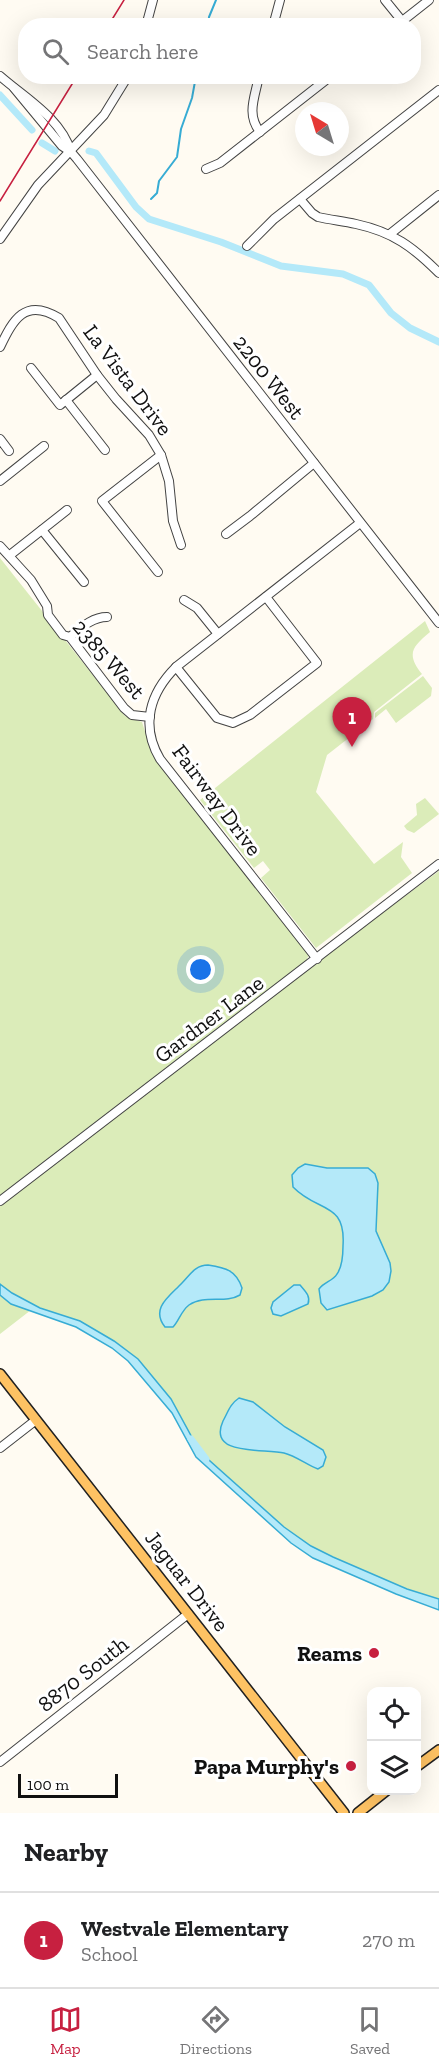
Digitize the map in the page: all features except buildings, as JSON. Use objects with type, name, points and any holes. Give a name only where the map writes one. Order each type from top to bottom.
[{"type":"main road","name":"Jaguar Drive","points":[[0,1374],[344,1813]]},
{"type":"main road","points":[[421,1764],[439,1750]]},
{"type":"main road","points":[[358,1813],[382,1795]]},
{"type":"street","points":[[148,18],[153,0]]},
{"type":"street","points":[[275,18],[280,0]]},
{"type":"street","points":[[385,0],[396,18]]},
{"type":"street","points":[[406,18],[429,0]]},
{"type":"street","name":"2200 West","points":[[0,76],[21,91],[68,141],[71,152],[439,623]]},
{"type":"street","points":[[0,239],[32,193],[104,116],[123,84]]},
{"type":"street","points":[[257,84],[252,119],[260,132]]},
{"type":"street","points":[[206,169],[220,163],[321,84]]},
{"type":"street","points":[[247,246],[274,219],[439,90]]},
{"type":"street","points":[[390,234],[439,195]]},
{"type":"street","points":[[300,199],[318,217],[364,226],[390,234],[412,247],[439,273]]},
{"type":"street","name":"La Vista Drive","points":[[0,347],[12,322],[18,316],[32,310],[49,312],[59,318],[98,375],[116,399],[149,435],[161,454],[169,481],[173,521],[181,545]]},
{"type":"street","points":[[31,368],[105,450]]},
{"type":"street","points":[[63,402],[98,375]]},
{"type":"street","points":[[0,439],[9,451]]},
{"type":"street","points":[[0,481],[44,446]]},
{"type":"street","points":[[158,572],[102,501],[161,454]]},
{"type":"street","points":[[226,534],[314,463]]},
{"type":"street","points":[[0,546],[10,555],[67,510]]},
{"type":"street","name":"Fairway Drive","points":[[317,958],[160,759],[152,741],[151,705],[156,691],[176,667],[360,523]]},
{"type":"street","points":[[42,530],[84,582]]},
{"type":"street","name":"2385 West","points":[[10,555],[31,580],[47,606],[48,615],[63,635],[70,637],[128,712],[132,715],[150,717]]},
{"type":"street","points":[[176,667],[217,718],[233,723],[250,716],[317,663],[266,597]]},
{"type":"street","points":[[184,600],[197,608],[218,634]]},
{"type":"street","points":[[70,637],[91,621],[107,616]]},
{"type":"street","name":"Gardner Lane","points":[[0,1202],[439,864]]},
{"type":"street","points":[[0,1448],[36,1420]]},
{"type":"street","name":"8870 South","points":[[0,1762],[188,1614]]},
{"type":"green space","points":[[0,558],[125,716],[142,722],[156,759],[309,956],[307,958],[312,965],[439,871],[439,1610],[313,1558],[291,1543],[196,1457],[172,1413],[128,1361],[112,1348],[76,1327],[31,1310],[0,1334]]},
{"type":"green space","points":[[425,621],[430,632],[413,651],[414,661],[422,674],[374,712],[373,719],[327,755],[316,792],[374,864],[403,842],[401,857],[412,873],[316,948],[261,878],[270,870],[263,861],[254,868],[200,800]]},
{"type":"green space","points":[[423,676],[432,688],[431,696],[396,723],[386,709],[375,718],[375,713]]},
{"type":"green space","points":[[425,798],[439,814],[414,833],[407,830],[404,826],[417,815],[416,804]]},
{"type":"water","points":[[305,1164],[327,1168],[368,1168],[375,1174],[378,1183],[376,1231],[390,1263],[391,1271],[389,1282],[383,1290],[372,1296],[327,1310],[321,1303],[319,1289],[335,1276],[340,1268],[343,1232],[335,1214],[302,1195],[293,1187],[292,1175]]},
{"type":"water","points":[[203,1265],[225,1269],[237,1277],[242,1288],[240,1295],[228,1299],[208,1299],[195,1302],[186,1307],[173,1327],[165,1327],[160,1314],[163,1303],[193,1271]]},
{"type":"water","points":[[0,1284],[40,1308],[80,1321],[114,1341],[138,1359],[171,1399],[200,1452],[284,1527],[311,1546],[333,1557],[407,1589],[439,1599],[439,1610],[313,1558],[291,1543],[196,1457],[172,1413],[128,1361],[112,1348],[76,1327],[11,1304],[0,1295]]},
{"type":"water","points":[[294,1285],[300,1285],[306,1292],[309,1298],[308,1304],[281,1316],[273,1314],[271,1308],[273,1302]]},
{"type":"water","points":[[239,1398],[253,1402],[285,1427],[323,1450],[326,1457],[323,1466],[318,1469],[284,1453],[230,1446],[223,1440],[220,1433],[231,1406]]},
{"type":"waterway","points":[[209,18],[216,0]]},
{"type":"waterway","points":[[151,199],[157,193],[159,181],[177,157],[181,129],[195,84]]},
{"type":"waterway","points":[[0,95],[32,130]]},
{"type":"waterway","points":[[42,143],[55,151]]},
{"type":"waterway","points":[[89,151],[96,153],[136,207],[149,219],[221,242],[281,266],[343,274],[369,285],[391,313],[410,328],[439,342]]},
{"type":"waterway","points":[[191,1439],[206,1459]]},
{"type":"tram line","points":[[113,18],[124,0]]},
{"type":"tram line","points":[[0,201],[72,84]]},
{"type":"place","name":"Westvale Elementary","points":[[352,747]]},
{"type":"place","name":"Reams","points":[[374,1653]]},
{"type":"place","name":"Papa Murphy's","points":[[351,1766]]}]
